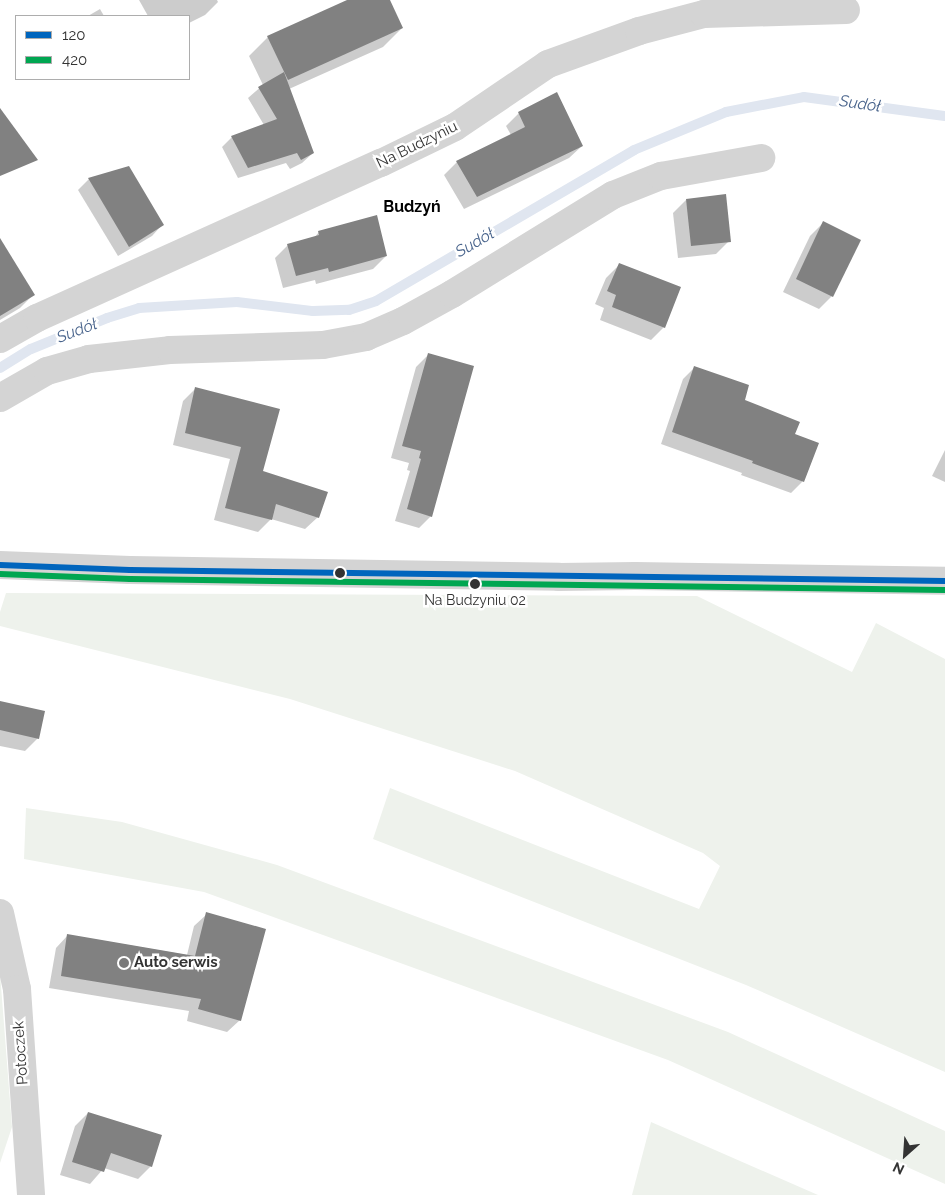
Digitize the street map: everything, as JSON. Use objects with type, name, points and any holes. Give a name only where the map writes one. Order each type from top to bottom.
[{"type":"street","name":"Na Budzyniu","points":[[0,339],[37,318],[381,163],[455,127],[548,64],[639,31],[704,14],[846,10]]},
{"type":"street","points":[[0,398],[47,371],[89,359],[170,350],[323,345],[366,337],[403,321],[452,294],[613,195],[661,176],[761,158]]},
{"type":"street","points":[[0,565],[130,570],[945,581]]},
{"type":"street","name":"Potoczek","points":[[0,913],[17,989],[32,1195]]},
{"type":"shaded area","points":[[6,593],[697,596],[852,672],[876,623],[945,659],[945,1072],[746,985],[373,839],[390,788],[699,909],[720,866],[703,853],[515,771],[290,699],[0,626],[0,612]]},
{"type":"shaded area","points":[[26,808],[122,822],[277,865],[728,1032],[945,1131],[945,1184],[668,1060],[204,892],[24,859]]},
{"type":"shaded area","points":[[0,973],[12,1127],[0,1163]]},
{"type":"shaded area","points":[[651,1122],[818,1195],[632,1195]]},
{"type":"building","points":[[347,0],[390,0],[403,28],[288,80],[267,36]]},
{"type":"building","points":[[284,72],[314,153],[301,160],[297,153],[248,168],[231,136],[277,119],[258,87]]},
{"type":"building","points":[[557,92],[583,146],[477,197],[456,161],[525,127],[518,112]]},
{"type":"building","points":[[0,108],[38,160],[0,176]]},
{"type":"building","points":[[129,166],[164,225],[129,247],[88,178]]},
{"type":"building","points":[[726,194],[731,242],[691,246],[686,199]]},
{"type":"building","points":[[377,215],[387,256],[329,272],[328,268],[296,276],[287,244],[319,235],[318,231]]},
{"type":"building","points":[[823,221],[861,240],[833,297],[796,279]]},
{"type":"building","points":[[0,238],[35,295],[0,316]]},
{"type":"building","points":[[619,263],[681,287],[665,328],[612,307],[616,295],[607,291]]},
{"type":"building","points":[[428,353],[474,366],[432,517],[407,509],[421,459],[419,458],[421,451],[402,446]]},
{"type":"building","points":[[694,366],[749,385],[745,400],[800,422],[795,434],[819,443],[804,482],[752,463],[753,461],[672,432]]},
{"type":"building","points":[[195,387],[280,409],[263,471],[328,492],[319,518],[276,504],[272,520],[225,508],[241,447],[185,433]]},
{"type":"building","points":[[0,701],[45,711],[39,739],[0,730]]},
{"type":"building","points":[[206,912],[266,929],[241,1021],[198,1009],[201,999],[61,976],[67,934],[195,956]]},
{"type":"building","points":[[88,1112],[162,1135],[152,1167],[111,1153],[104,1172],[72,1162]]},
{"type":"waterway","name":"Sudół","points":[[0,368],[31,349],[107,318],[139,308],[237,302],[313,311],[349,310],[376,301],[634,150],[726,112],[804,97],[945,116]]},
{"type":"transit line","name":"120","points":[[0,565],[130,570],[945,581]]},
{"type":"transit line","name":"420","points":[[0,574],[130,579],[945,590]]},
{"type":"place","name":"Na Budzyniu 02","points":[[475,584]]},
{"type":"place","name":"Auto serwis","points":[[124,963]]},
{"type":"district","name":"Budzyń","points":[[412,207]]}]
